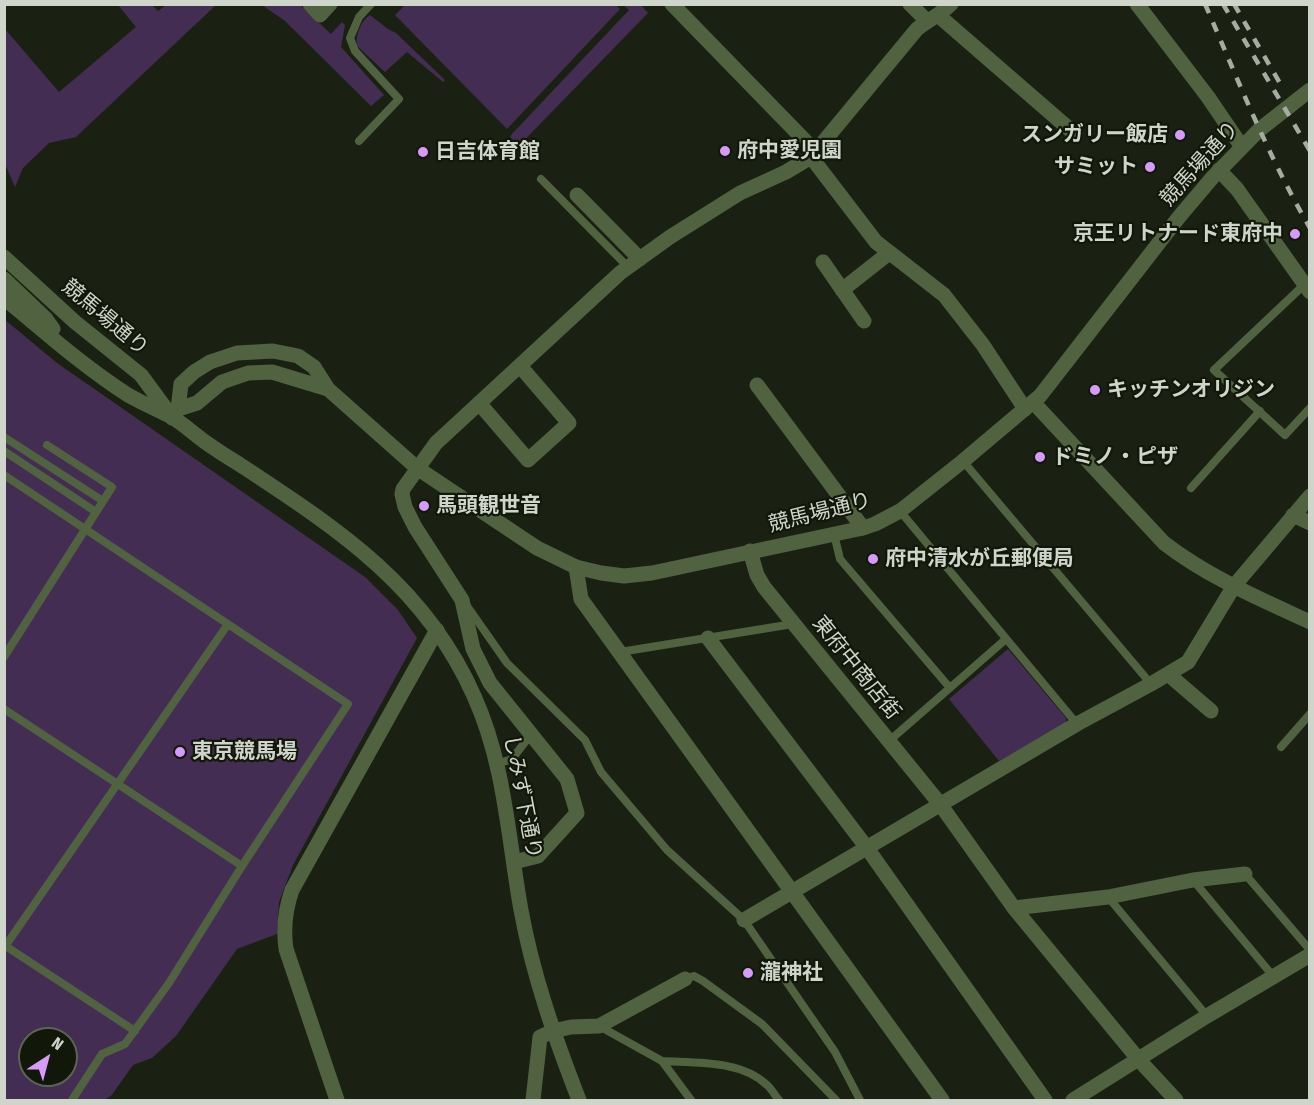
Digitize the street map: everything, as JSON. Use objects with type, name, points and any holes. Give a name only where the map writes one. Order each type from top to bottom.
[{"type":"street","points":[[310,4],[320,15],[330,4]]},
{"type":"street","points":[[672,4],[813,154],[876,242],[928,280],[944,295],[1029,405],[1164,543],[1185,559],[1234,586],[1310,622]]},
{"type":"street","points":[[910,4],[933,19],[1075,134]]},
{"type":"street","points":[[514,862],[538,856],[577,813],[567,779],[490,683],[473,649],[462,600],[415,527],[405,507],[402,494],[436,442],[634,263],[670,237],[740,193],[786,172],[813,154],[917,29],[951,4]]},
{"type":"street","points":[[1137,4],[1208,97],[1242,147]]},
{"type":"street","name":"競馬場通り","points":[[175,413],[181,384],[210,362],[237,353],[273,351],[298,356],[314,367],[328,388],[417,468],[537,548],[576,567],[601,573],[624,576],[652,573],[863,528],[900,511],[1040,396],[1179,217],[1219,170],[1242,147],[1310,90]]},
{"type":"street","points":[[1219,170],[1237,189],[1307,288]]},
{"type":"street","points":[[577,195],[634,263]]},
{"type":"street","points":[[842,290],[889,253]]},
{"type":"street","name":"競馬場通り","points":[[4,256],[75,322],[141,375],[175,413]]},
{"type":"street","points":[[823,262],[864,321]]},
{"type":"street","points":[[4,279],[46,319],[71,353]]},
{"type":"street","points":[[4,298],[71,353],[129,395],[175,413]]},
{"type":"street","points":[[479,403],[528,460],[569,423],[520,366]]},
{"type":"street","name":"競馬場通り","points":[[175,413],[197,403],[222,382],[248,373],[272,372],[328,388]]},
{"type":"street","points":[[757,385],[863,528]]},
{"type":"street","name":"しみず下通り","points":[[175,413],[208,444],[323,520],[374,560],[404,589],[437,630],[455,659],[474,696],[490,738],[497,764],[521,912],[552,1031],[579,1101]]},
{"type":"street","points":[[744,921],[1077,724],[1188,662],[1234,586],[1310,496]]},
{"type":"street","points":[[1293,515],[1310,523]]},
{"type":"street","name":"東府中商店街","points":[[750,551],[757,574],[793,624],[940,804],[1014,908],[1139,1060],[1176,1101]]},
{"type":"street","points":[[576,567],[581,599],[942,1101]]},
{"type":"street","points":[[337,1101],[286,949],[284,923],[286,906],[292,890],[437,630]]},
{"type":"street","points":[[708,638],[867,848],[1045,1101]]},
{"type":"street","points":[[1168,674],[1211,711]]},
{"type":"street","points":[[1014,908],[1108,897],[1193,880],[1245,874]]},
{"type":"street","points":[[1073,1101],[1207,1016],[1310,955]]},
{"type":"street","points":[[533,1101],[540,1037],[552,1031],[571,1027],[599,1026],[685,979]]},
{"type":"lane","points":[[358,141],[399,99],[355,51],[350,38],[359,17],[371,4]]},
{"type":"lane","points":[[541,179],[634,263]]},
{"type":"lane","points":[[1307,288],[1214,370],[1285,435],[1310,408]]},
{"type":"lane","points":[[1191,488],[1260,411]]},
{"type":"lane","points":[[4,436],[103,501]]},
{"type":"lane","points":[[4,657],[112,488],[47,445]]},
{"type":"lane","points":[[4,451],[96,512]]},
{"type":"lane","points":[[963,461],[1151,684]]},
{"type":"lane","points":[[4,475],[348,704],[169,983],[125,1044],[102,1054],[72,1101]]},
{"type":"lane","points":[[900,511],[1077,724]]},
{"type":"lane","points":[[834,534],[840,559],[950,688]]},
{"type":"lane","points":[[462,600],[507,663],[585,740],[601,772],[667,850],[744,921],[835,1052],[860,1101]]},
{"type":"lane","points":[[135,1031],[5,946],[228,624]]},
{"type":"lane","points":[[620,652],[793,624]]},
{"type":"lane","points":[[889,741],[1006,639]]},
{"type":"lane","points":[[4,709],[242,866]]},
{"type":"lane","points":[[1281,747],[1310,714]]},
{"type":"lane","points":[[497,764],[512,759],[532,733]]},
{"type":"lane","points":[[1245,874],[1310,950]]},
{"type":"lane","points":[[1193,880],[1273,976]]},
{"type":"lane","points":[[1108,897],[1207,1016]]},
{"type":"lane","points":[[685,979],[694,976],[703,981],[762,1024],[836,1101]]},
{"type":"lane","points":[[599,1026],[662,1061],[691,1101]]},
{"type":"lane","points":[[662,1061],[716,1064],[742,1070],[767,1085],[779,1101]]},
{"type":"shaded area","points":[[406,4],[615,4],[620,9],[507,129],[395,15]]},
{"type":"shaded area","points":[[118,5],[152,5],[158,11],[166,5],[216,5],[76,137],[49,143],[23,168],[15,187],[5,164],[5,29],[59,92],[136,27]]},
{"type":"shaded area","points":[[262,5],[300,5],[331,34],[342,22],[345,25],[341,47],[384,95],[371,106],[285,21]]},
{"type":"shaded area","points":[[623,5],[641,5],[648,13],[506,159],[501,152],[509,142],[511,135],[629,10]]},
{"type":"shaded area","points":[[370,15],[396,33],[445,80],[443,82],[407,52],[385,72],[357,46],[359,29]]},
{"type":"shaded area","name":"東京競馬場","points":[[4,319],[57,363],[365,577],[398,610],[417,638],[293,865],[279,902],[277,934],[237,949],[176,1036],[152,1058],[133,1065],[111,1096],[104,1100],[5,1100]]},
{"type":"shaded area","points":[[1008,649],[1066,718],[1066,723],[999,761],[949,699]]},
{"type":"railway","points":[[1205,4],[1267,146],[1310,228]]},
{"type":"railway","points":[[1223,4],[1310,151]]},
{"type":"railway","points":[[1234,4],[1281,85]]},
{"type":"place","name":"スンガリー飯店","points":[[1180,135]]},
{"type":"place","name":"府中愛児園","points":[[725,151]]},
{"type":"place","name":"日吉体育館","points":[[423,152]]},
{"type":"place","name":"サミット","points":[[1150,167]]},
{"type":"place","name":"京王リトナード東府中","points":[[1295,234]]},
{"type":"place","name":"キッチンオリジン","points":[[1095,390]]},
{"type":"place","name":"ドミノ・ピザ","points":[[1040,457]]},
{"type":"place","name":"馬頭観世音","points":[[424,506]]},
{"type":"place","name":"府中清水が丘郵便局","points":[[873,559]]},
{"type":"place","name":"東京競馬場","points":[[180,752]]},
{"type":"place","name":"瀧神社","points":[[748,973]]}]
